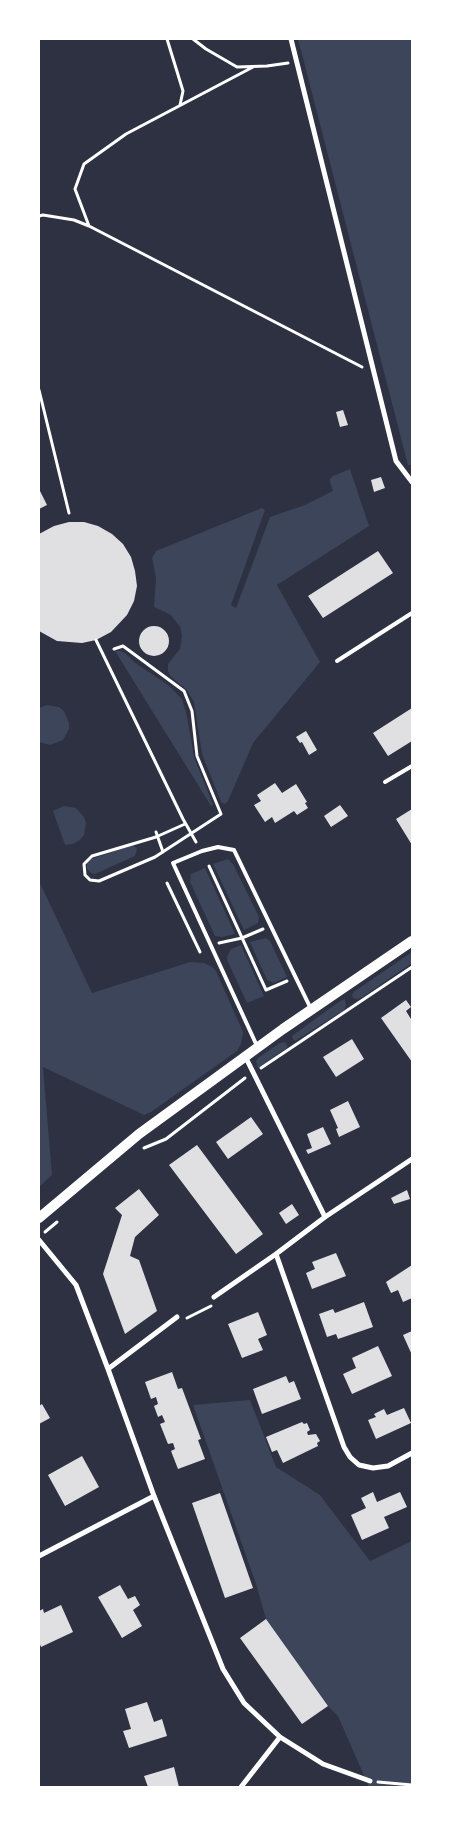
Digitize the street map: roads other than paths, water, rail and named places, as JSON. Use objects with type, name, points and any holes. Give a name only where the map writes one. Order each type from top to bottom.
[{"type":"main road","points":[[39,1218],[139,1134],[257,1047],[412,941]]},
{"type":"street","points":[[291,39],[396,461],[412,482]]},
{"type":"street","points":[[245,1056],[325,1217]]},
{"type":"street","points":[[214,1297],[325,1217],[412,1159]]},
{"type":"street","points":[[39,1239],[76,1285],[154,1496],[223,1669],[244,1703],[280,1737],[323,1764],[370,1781]]},
{"type":"street","points":[[276,1254],[344,1447],[350,1457],[359,1465],[373,1468],[388,1466],[412,1453]]},
{"type":"street","points":[[108,1368],[177,1317]]},
{"type":"street","points":[[39,1556],[154,1496]]},
{"type":"street","points":[[241,1787],[280,1737]]},
{"type":"lane","points":[[337,661],[412,613]]},
{"type":"lane","points":[[385,782],[412,766]]},
{"type":"lane","points":[[257,1047],[173,863],[202,851],[218,847],[234,850],[311,1009]]},
{"type":"lane","points":[[366,1787],[370,1781]]}]
